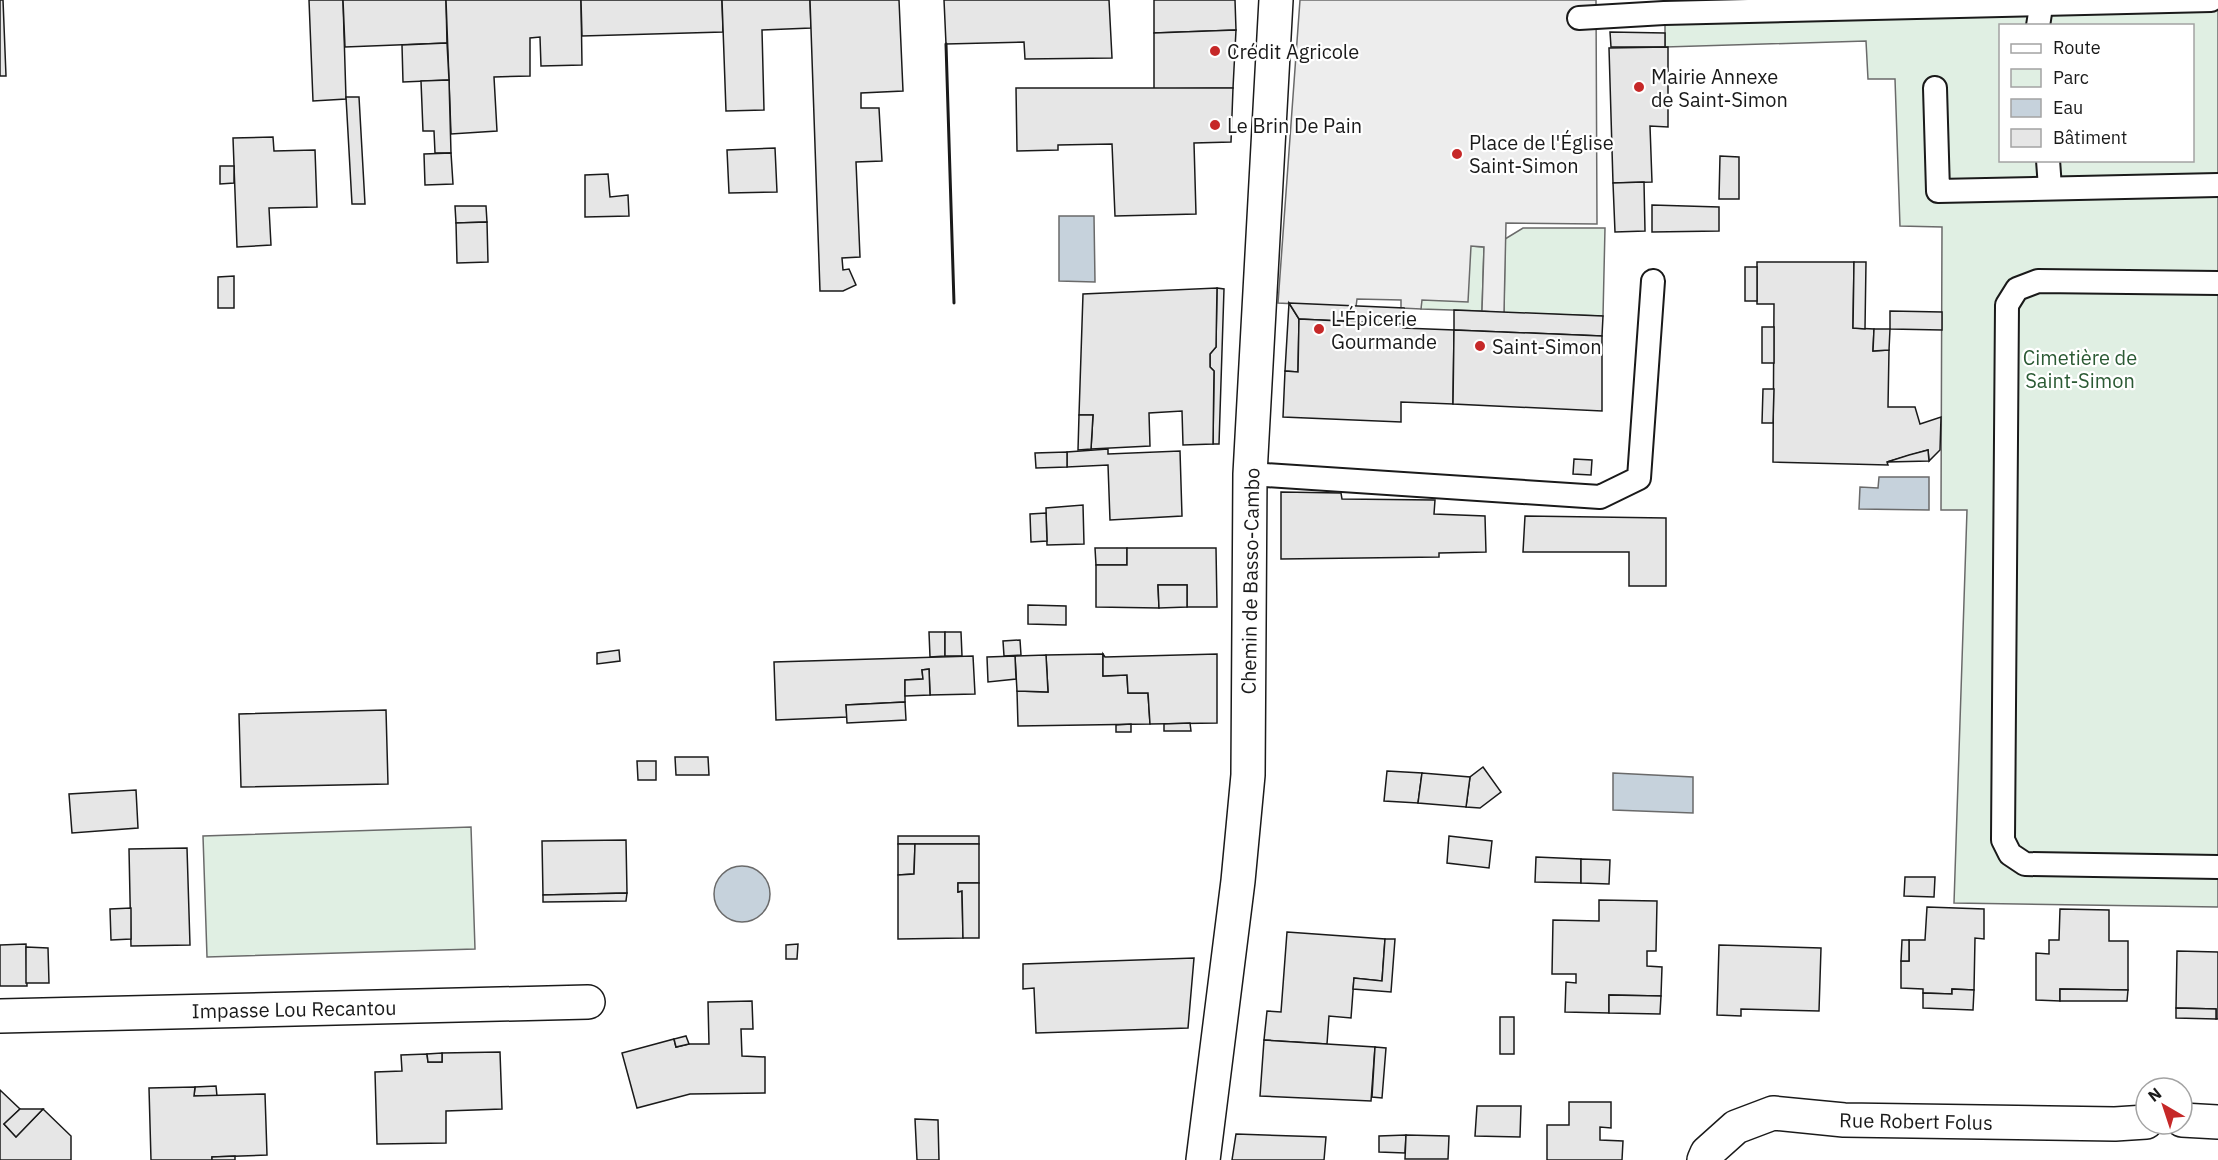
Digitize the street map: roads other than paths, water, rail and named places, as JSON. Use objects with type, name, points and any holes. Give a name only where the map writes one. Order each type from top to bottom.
[{"type":"street","name":"Chemin de Basso-Cambo","points":[[1203,1160],[1238,881],[1248,775],[1250,474],[1276,0]]},
{"type":"street","name":"Impasse Lou Recantou","points":[[0,1016],[588,1002]]},
{"type":"street","name":"Rue Robert Folus","points":[[1704,1160],[1707,1153],[1736,1127],[1773,1113],[1844,1120],[2134,1123]]},
{"type":"street","points":[[2194,1121],[2218,1122]]},
{"type":"lane","points":[[1579,18],[1664,13],[2041,10],[2211,0]]},
{"type":"lane","points":[[1935,88],[1938,191],[2218,185]]},
{"type":"lane","points":[[2048,162],[2050,188]]},
{"type":"lane","points":[[1250,474],[1600,497],[1639,478],[1653,281]]},
{"type":"lane","points":[[2218,282],[2038,281],[2017,289],[2007,304],[2003,840],[2010,854],[2025,864],[2218,867]]},
{"type":"water","points":[[1059,216],[1094,216],[1095,282],[1059,281]]},
{"type":"water","points":[[1879,477],[1929,477],[1929,510],[1859,509],[1860,487],[1878,488]]},
{"type":"water","points":[[1613,773],[1693,777],[1693,813],[1613,810]]},
{"type":"water","points":[[742,866],[753,868],[762,874],[768,883],[770,894],[768,905],[762,914],[753,920],[742,922],[731,920],[722,914],[716,905],[714,894],[716,883],[722,874],[731,868]]},
{"type":"place","name":"Crédit Agricole","points":[[1215,51]]},
{"type":"place","name":"Mairie Annexe de Saint-Simon","points":[[1639,87]]},
{"type":"place","name":"Le Brin De Pain","points":[[1215,125]]},
{"type":"place","name":"Place de l'Église Saint-Simon","points":[[1457,154]]},
{"type":"place","name":"L'Épicerie Gourmande","points":[[1319,329]]},
{"type":"place","name":"Saint-Simon","points":[[1480,346]]},
{"type":"park label","name":"Cimetière de Saint-Simon","points":[[2080,368]]}]
